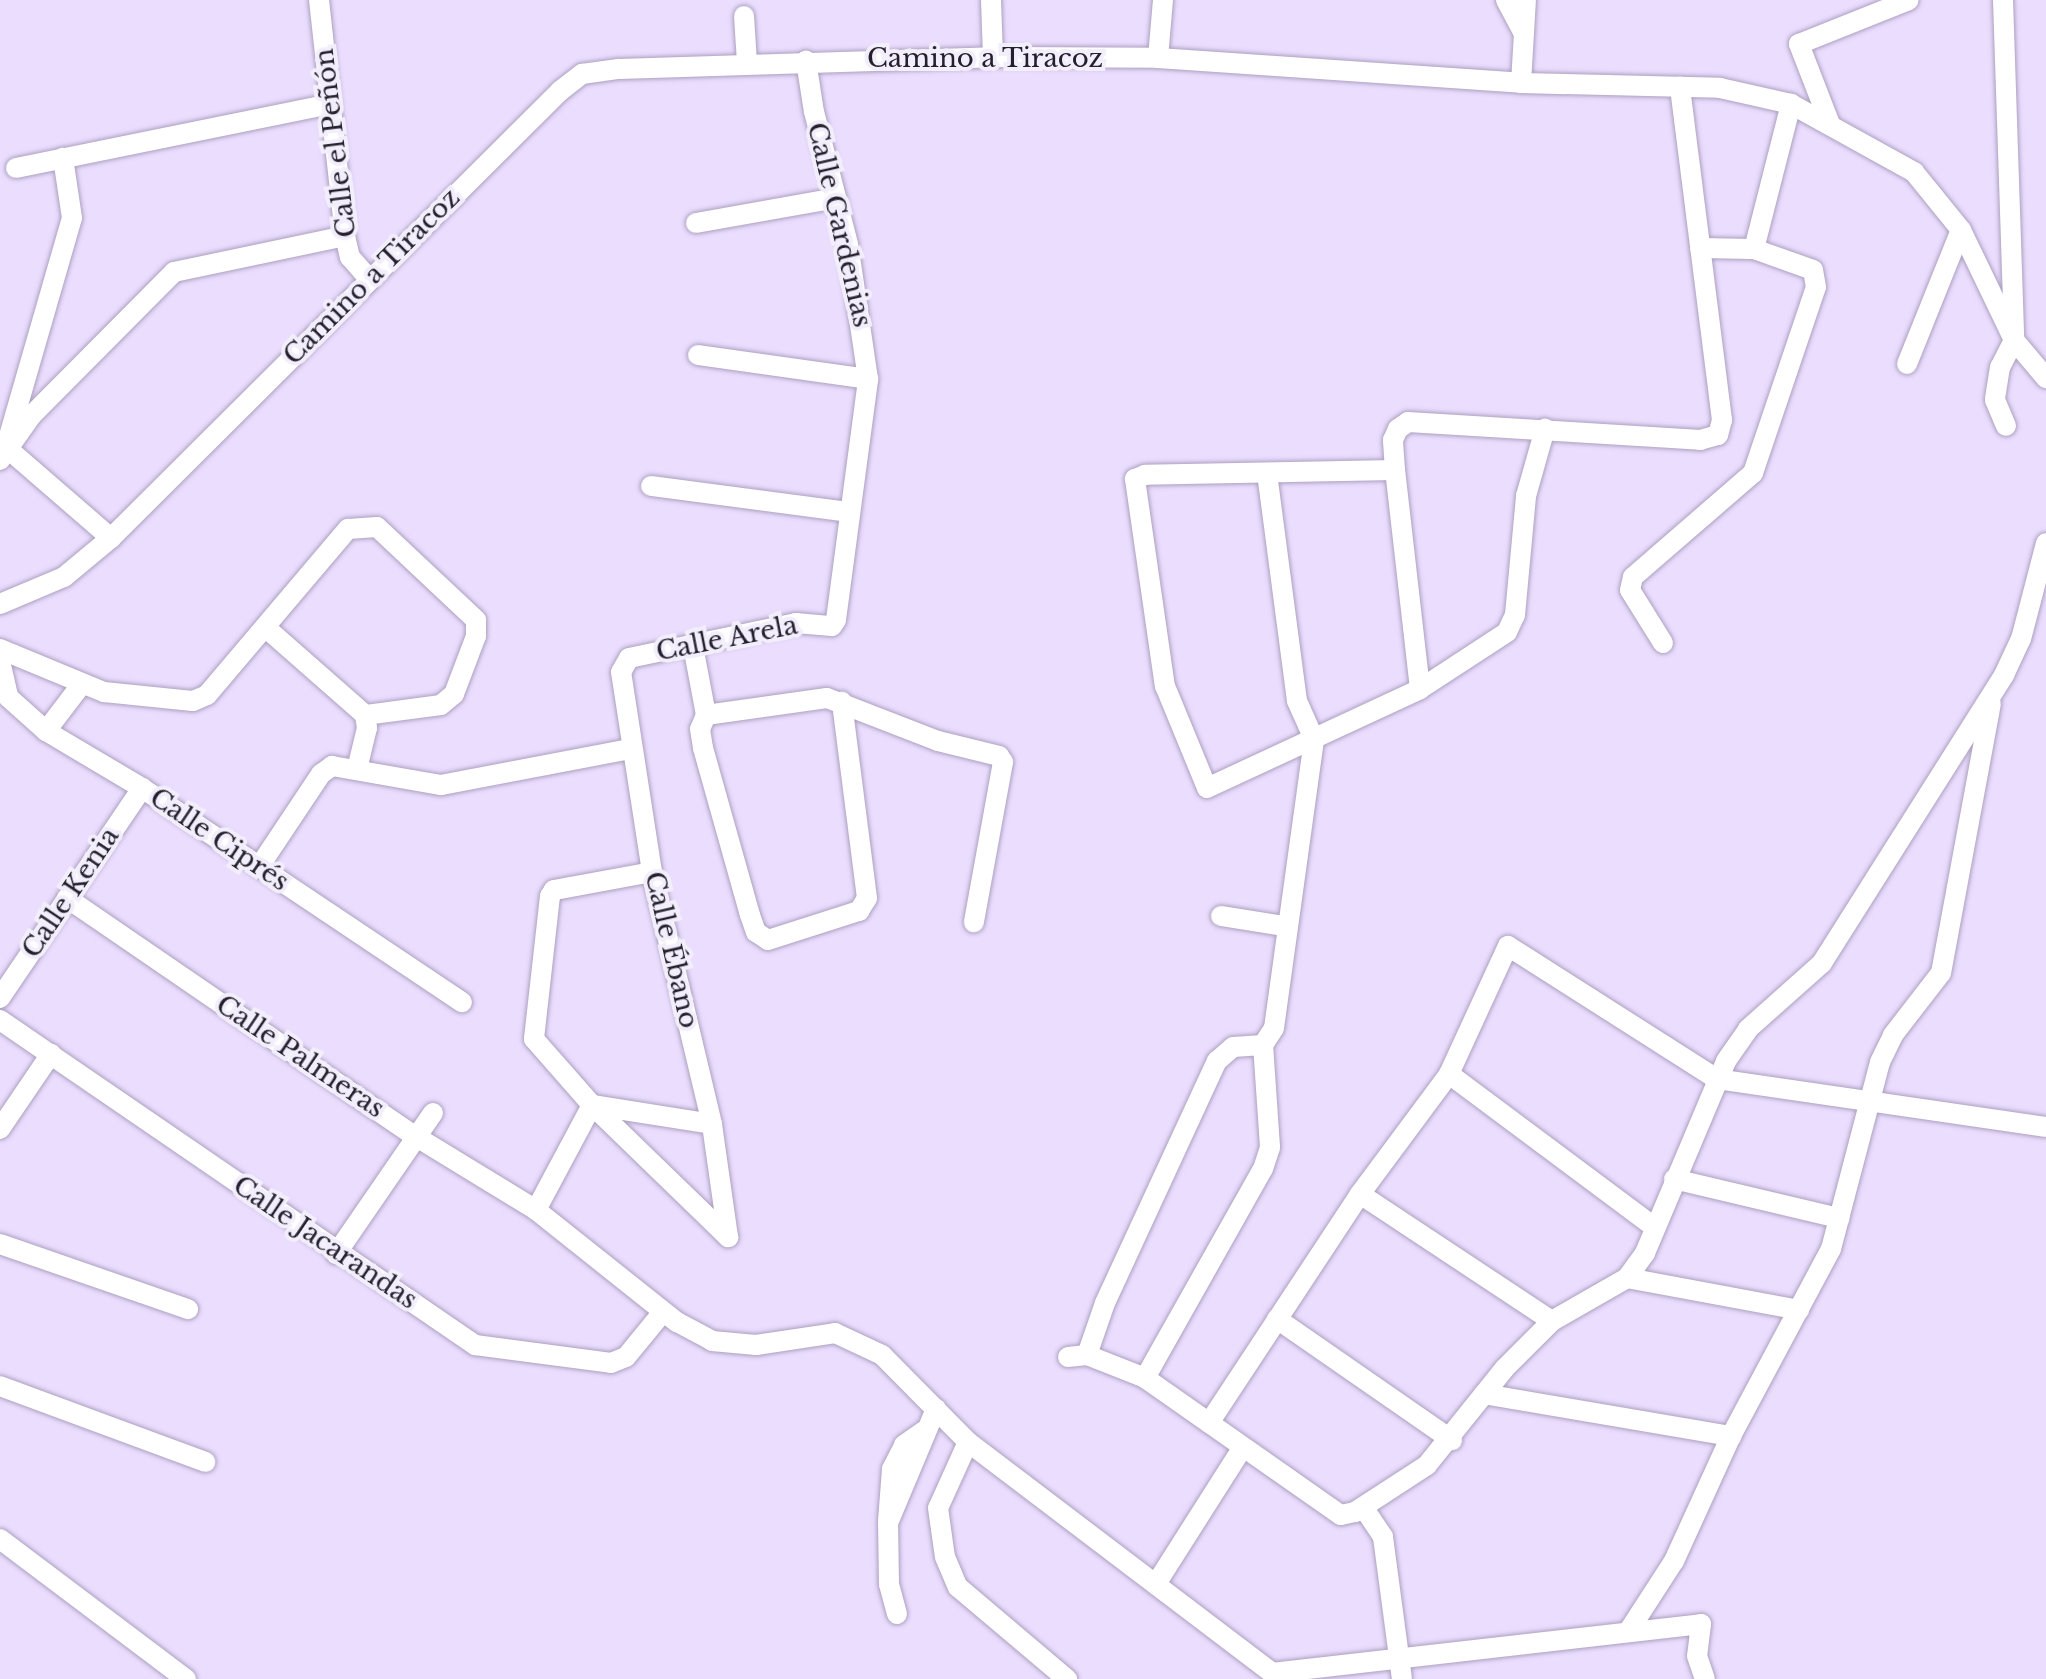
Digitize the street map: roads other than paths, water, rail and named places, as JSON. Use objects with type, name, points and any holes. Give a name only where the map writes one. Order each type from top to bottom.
[{"type":"street","name":"Calle el Peñón","points":[[319,0],[345,236],[350,257],[369,279]]},
{"type":"street","points":[[991,0],[993,57]]},
{"type":"street","points":[[1158,58],[1163,0]]},
{"type":"street","points":[[1506,0],[1524,34]]},
{"type":"street","points":[[1521,83],[1526,0]]},
{"type":"street","points":[[1830,124],[1799,44],[1909,0]]},
{"type":"street","points":[[2003,0],[2014,340],[2000,367],[1995,400],[2006,426]]},
{"type":"street","points":[[744,16],[747,63]]},
{"type":"street","name":"Camino a Tiracoz","points":[[0,604],[64,577],[111,538],[369,279],[582,74],[806,61],[993,57],[1158,58],[1521,83],[1720,88],[1791,104],[1914,172],[1961,230],[2014,340],[2046,378]]},
{"type":"street","name":"Calle Gardenias","points":[[806,61],[864,330],[868,379],[832,626]]},
{"type":"street","points":[[1420,689],[1393,440],[1408,422],[1700,440],[1718,435],[1722,420],[1680,87]]},
{"type":"street","points":[[16,168],[331,104]]},
{"type":"street","points":[[1754,249],[1791,104]]},
{"type":"street","points":[[2,448],[72,218],[63,158]]},
{"type":"street","points":[[696,223],[836,198]]},
{"type":"street","points":[[1907,364],[1961,230]]},
{"type":"street","points":[[2,448],[174,272],[345,236]]},
{"type":"street","points":[[1663,643],[1630,590],[1633,577],[1753,473],[1816,287],[1813,270],[1754,249],[1700,248]]},
{"type":"street","points":[[698,355],[868,379]]},
{"type":"street","points":[[1395,470],[1145,475],[1135,479],[1165,686],[1207,788],[1420,689],[1507,632],[1515,615],[1526,496],[1545,429]]},
{"type":"street","points":[[2,448],[111,538]]},
{"type":"street","points":[[1145,1378],[1263,1169],[1270,1147],[1263,1045],[1274,1028],[1284,926],[1314,739],[1297,701],[1267,473]]},
{"type":"street","points":[[651,486],[849,512]]},
{"type":"street","points":[[0,649],[81,685],[193,701],[207,695],[348,529],[377,527],[476,620],[476,636],[454,694],[441,705],[365,715]]},
{"type":"street","points":[[1263,1045],[1233,1047],[1217,1061],[1105,1303],[1077,1356],[1145,1378],[1341,1515],[1363,1507],[1427,1465],[1452,1440],[1484,1394],[1552,1321],[1627,1278],[1645,1253],[1717,1079],[1748,1029],[1822,963],[1994,692],[2021,639],[2046,543]]},
{"type":"street","name":"Calle Arela","points":[[623,662],[796,623],[832,626]]},
{"type":"street","points":[[265,627],[365,715],[367,728],[357,769]]},
{"type":"street","points":[[693,646],[706,715],[700,729],[703,748],[761,937],[781,939],[864,906],[867,888],[842,702]]},
{"type":"street","name":"Calle Ciprés","points":[[0,661],[8,697],[46,731],[142,788],[462,1002]]},
{"type":"street","name":"Calle Ébano","points":[[592,1105],[728,1237],[712,1124],[652,872],[629,749],[623,662]]},
{"type":"street","points":[[46,731],[81,685]]},
{"type":"street","points":[[1628,1632],[1674,1561],[1731,1436],[1831,1249],[1870,1100],[1893,1035],[1941,973],[1994,692]]},
{"type":"street","points":[[706,715],[817,699],[842,702],[938,741],[990,751],[1003,762],[974,922]]},
{"type":"street","points":[[259,867],[321,774],[332,766],[441,785],[629,749]]},
{"type":"street","name":"Calle Kenia","points":[[0,998],[142,788]]},
{"type":"street","points":[[652,872],[554,890],[550,896],[534,1039],[592,1105],[712,1124]]},
{"type":"street","name":"Calle Palmeras","points":[[67,898],[415,1136],[536,1210],[663,1312],[712,1341],[756,1345],[835,1333],[882,1355],[968,1442],[1272,1673],[1401,1669],[1628,1632],[1701,1624],[1697,1656],[1705,1679]]},
{"type":"street","points":[[1221,916],[1284,926]]},
{"type":"street","points":[[1209,1423],[1360,1194],[1449,1074],[1508,946],[1717,1079],[2046,1127]]},
{"type":"street","name":"Calle Jacarandas","points":[[0,1020],[336,1254],[475,1345],[611,1363],[626,1357],[663,1312]]},
{"type":"street","points":[[0,1129],[51,1054]]},
{"type":"street","points":[[1449,1074],[1654,1227]]},
{"type":"street","points":[[536,1210],[592,1105]]},
{"type":"street","points":[[336,1254],[433,1113]]},
{"type":"street","points":[[1674,1179],[1839,1218]]},
{"type":"street","points":[[1360,1194],[1552,1321]]},
{"type":"street","points":[[0,1244],[188,1309]]},
{"type":"street","points":[[1627,1278],[1799,1310]]},
{"type":"street","points":[[1277,1319],[1452,1440]]},
{"type":"street","points":[[0,1386],[205,1462]]},
{"type":"street","points":[[1484,1394],[1731,1436]]},
{"type":"street","points":[[897,1614],[889,1584],[888,1523],[924,1431],[936,1409]]},
{"type":"street","points":[[968,1442],[938,1508],[945,1557],[958,1587],[1067,1679]]},
{"type":"street","points":[[1156,1584],[1243,1447]]},
{"type":"street","points":[[1363,1507],[1383,1537],[1401,1669]]},
{"type":"street","points":[[0,1539],[186,1679]]}]
